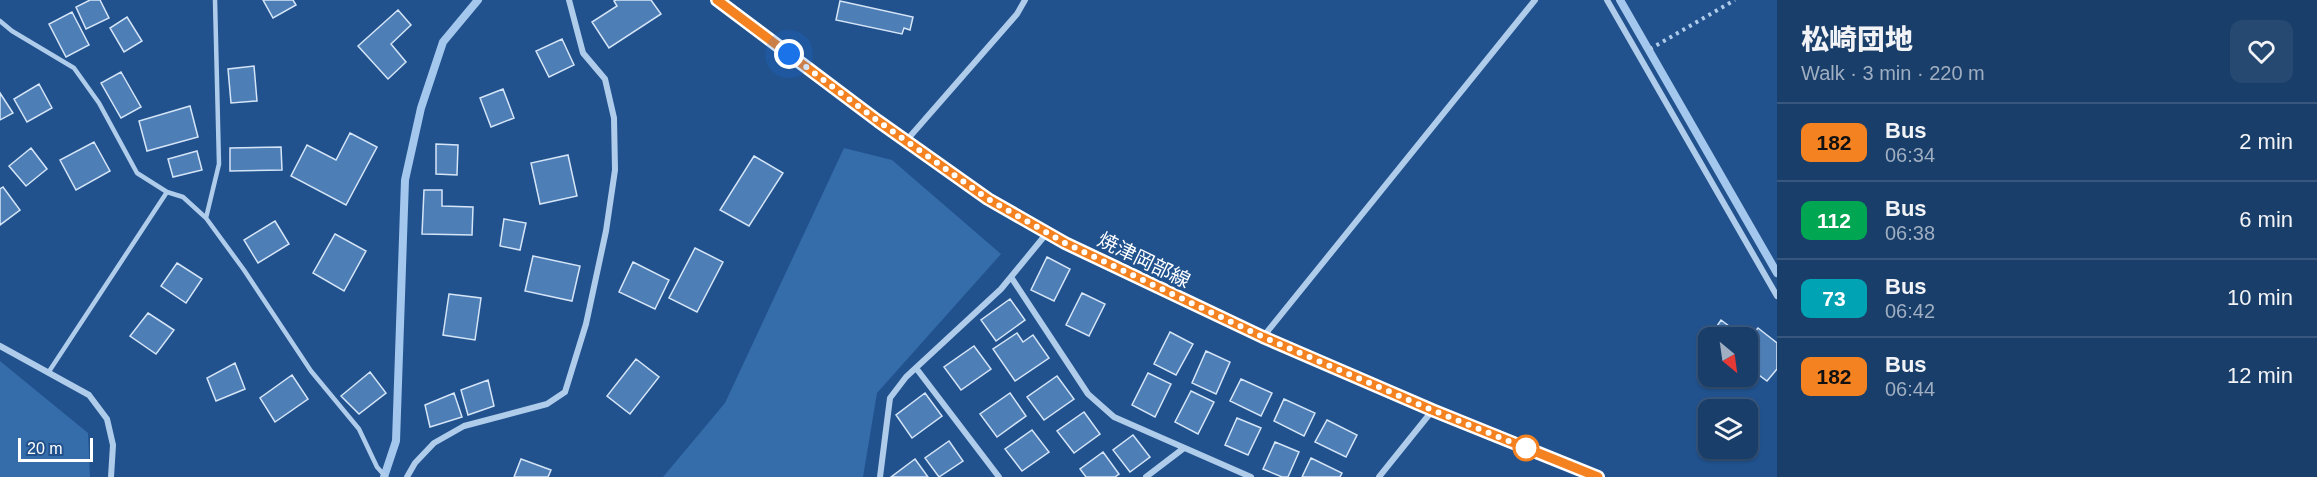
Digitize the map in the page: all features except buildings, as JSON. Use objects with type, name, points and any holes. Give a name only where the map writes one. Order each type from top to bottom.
[{"type":"main road","name":"焼津岡部線","points":[[717,0],[988,199],[1047,233],[1263,337],[1578,474],[1598,477]]},
{"type":"street","points":[[407,477],[415,463],[434,443],[464,426],[547,404],[565,392],[586,324],[606,231],[615,170],[614,118],[605,79],[583,53],[569,0]]},
{"type":"street","points":[[906,141],[1017,14],[1025,0]]},
{"type":"street","points":[[1263,337],[1535,0]]},
{"type":"street","points":[[1607,0],[1777,296]]},
{"type":"street","points":[[880,477],[890,398],[916,368],[1001,290],[1047,233]]},
{"type":"street","points":[[1011,277],[1088,394],[1114,417],[1251,477]]},
{"type":"street","points":[[0,346],[89,395],[107,419],[113,445],[111,477]]},
{"type":"street","points":[[916,368],[999,477]]},
{"type":"street","points":[[1379,477],[1432,410]]},
{"type":"street","points":[[1146,477],[1184,448]]},
{"type":"lane","points":[[206,218],[219,164],[215,0]]},
{"type":"lane","points":[[0,21],[12,31],[74,68],[99,103],[137,173],[166,192],[183,197],[206,218],[244,270],[311,371],[359,429],[377,467],[386,477]]},
{"type":"lane","points":[[48,373],[166,192]]},
{"type":"path","points":[[1660,43],[1735,0]]},
{"type":"shaded area","points":[[844,148],[892,160],[1001,254],[877,393],[863,477],[663,477],[725,403]]},
{"type":"shaded area","points":[[0,361],[88,433],[90,477],[0,477]]},
{"type":"waterway","points":[[384,477],[396,441],[405,180],[421,108],[443,42],[478,0]]},
{"type":"waterway","points":[[1620,0],[1777,273]]},
{"type":"bus line","name":"182","points":[[717,0],[878,121],[988,199],[1065,243],[1263,337],[1432,410],[1598,477]]},
{"type":"route","points":[[789,54],[988,199],[1065,243],[1263,337],[1526,448]]}]
